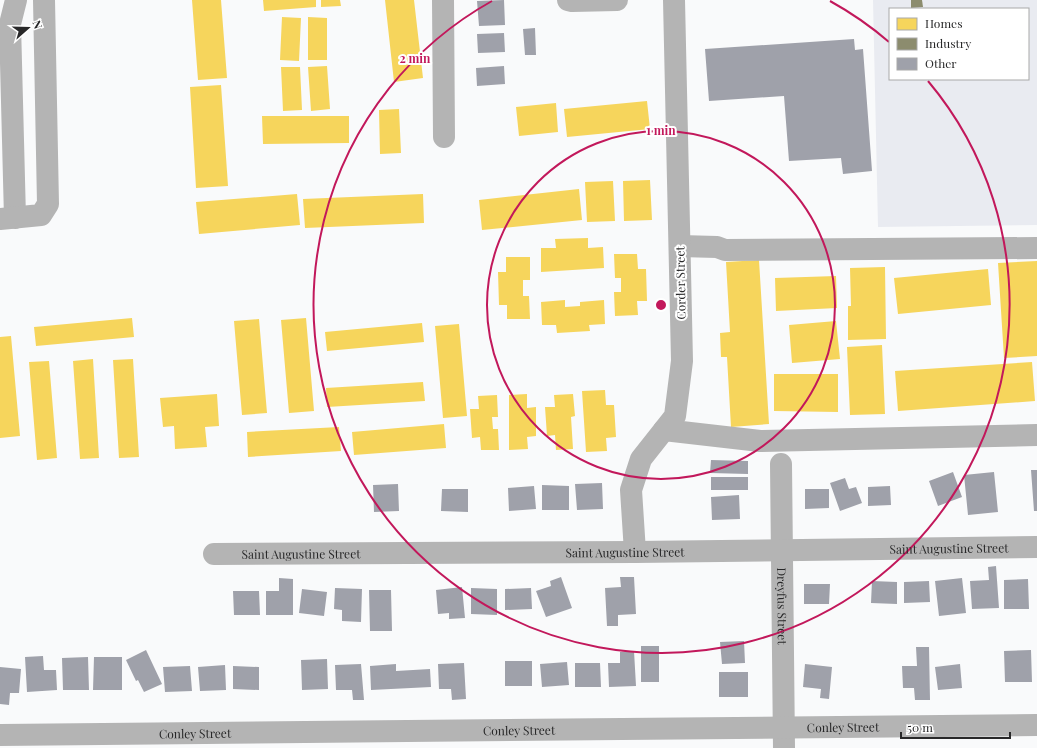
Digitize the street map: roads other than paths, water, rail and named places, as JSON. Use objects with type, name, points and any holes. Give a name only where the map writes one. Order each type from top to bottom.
[{"type":"street","points":[[16,0],[10,24],[7,218],[41,215],[48,204],[44,0]]},
{"type":"street","points":[[443,0],[444,137]]},
{"type":"street","points":[[568,0],[572,2],[617,0]]},
{"type":"street","name":"Corder Street","points":[[635,552],[631,490],[641,459],[675,416],[682,361],[674,0]]},
{"type":"street","points":[[680,251],[717,247],[725,250],[1037,248]]},
{"type":"street","points":[[664,430],[760,441],[1037,435]]},
{"type":"street","name":"Dreyfus Street","points":[[781,464],[784,738]]},
{"type":"street","name":"Saint Augustine Street","points":[[214,554],[782,551],[1037,547]]},
{"type":"street","name":"Conley Street","points":[[0,735],[784,738],[1037,725]]}]
